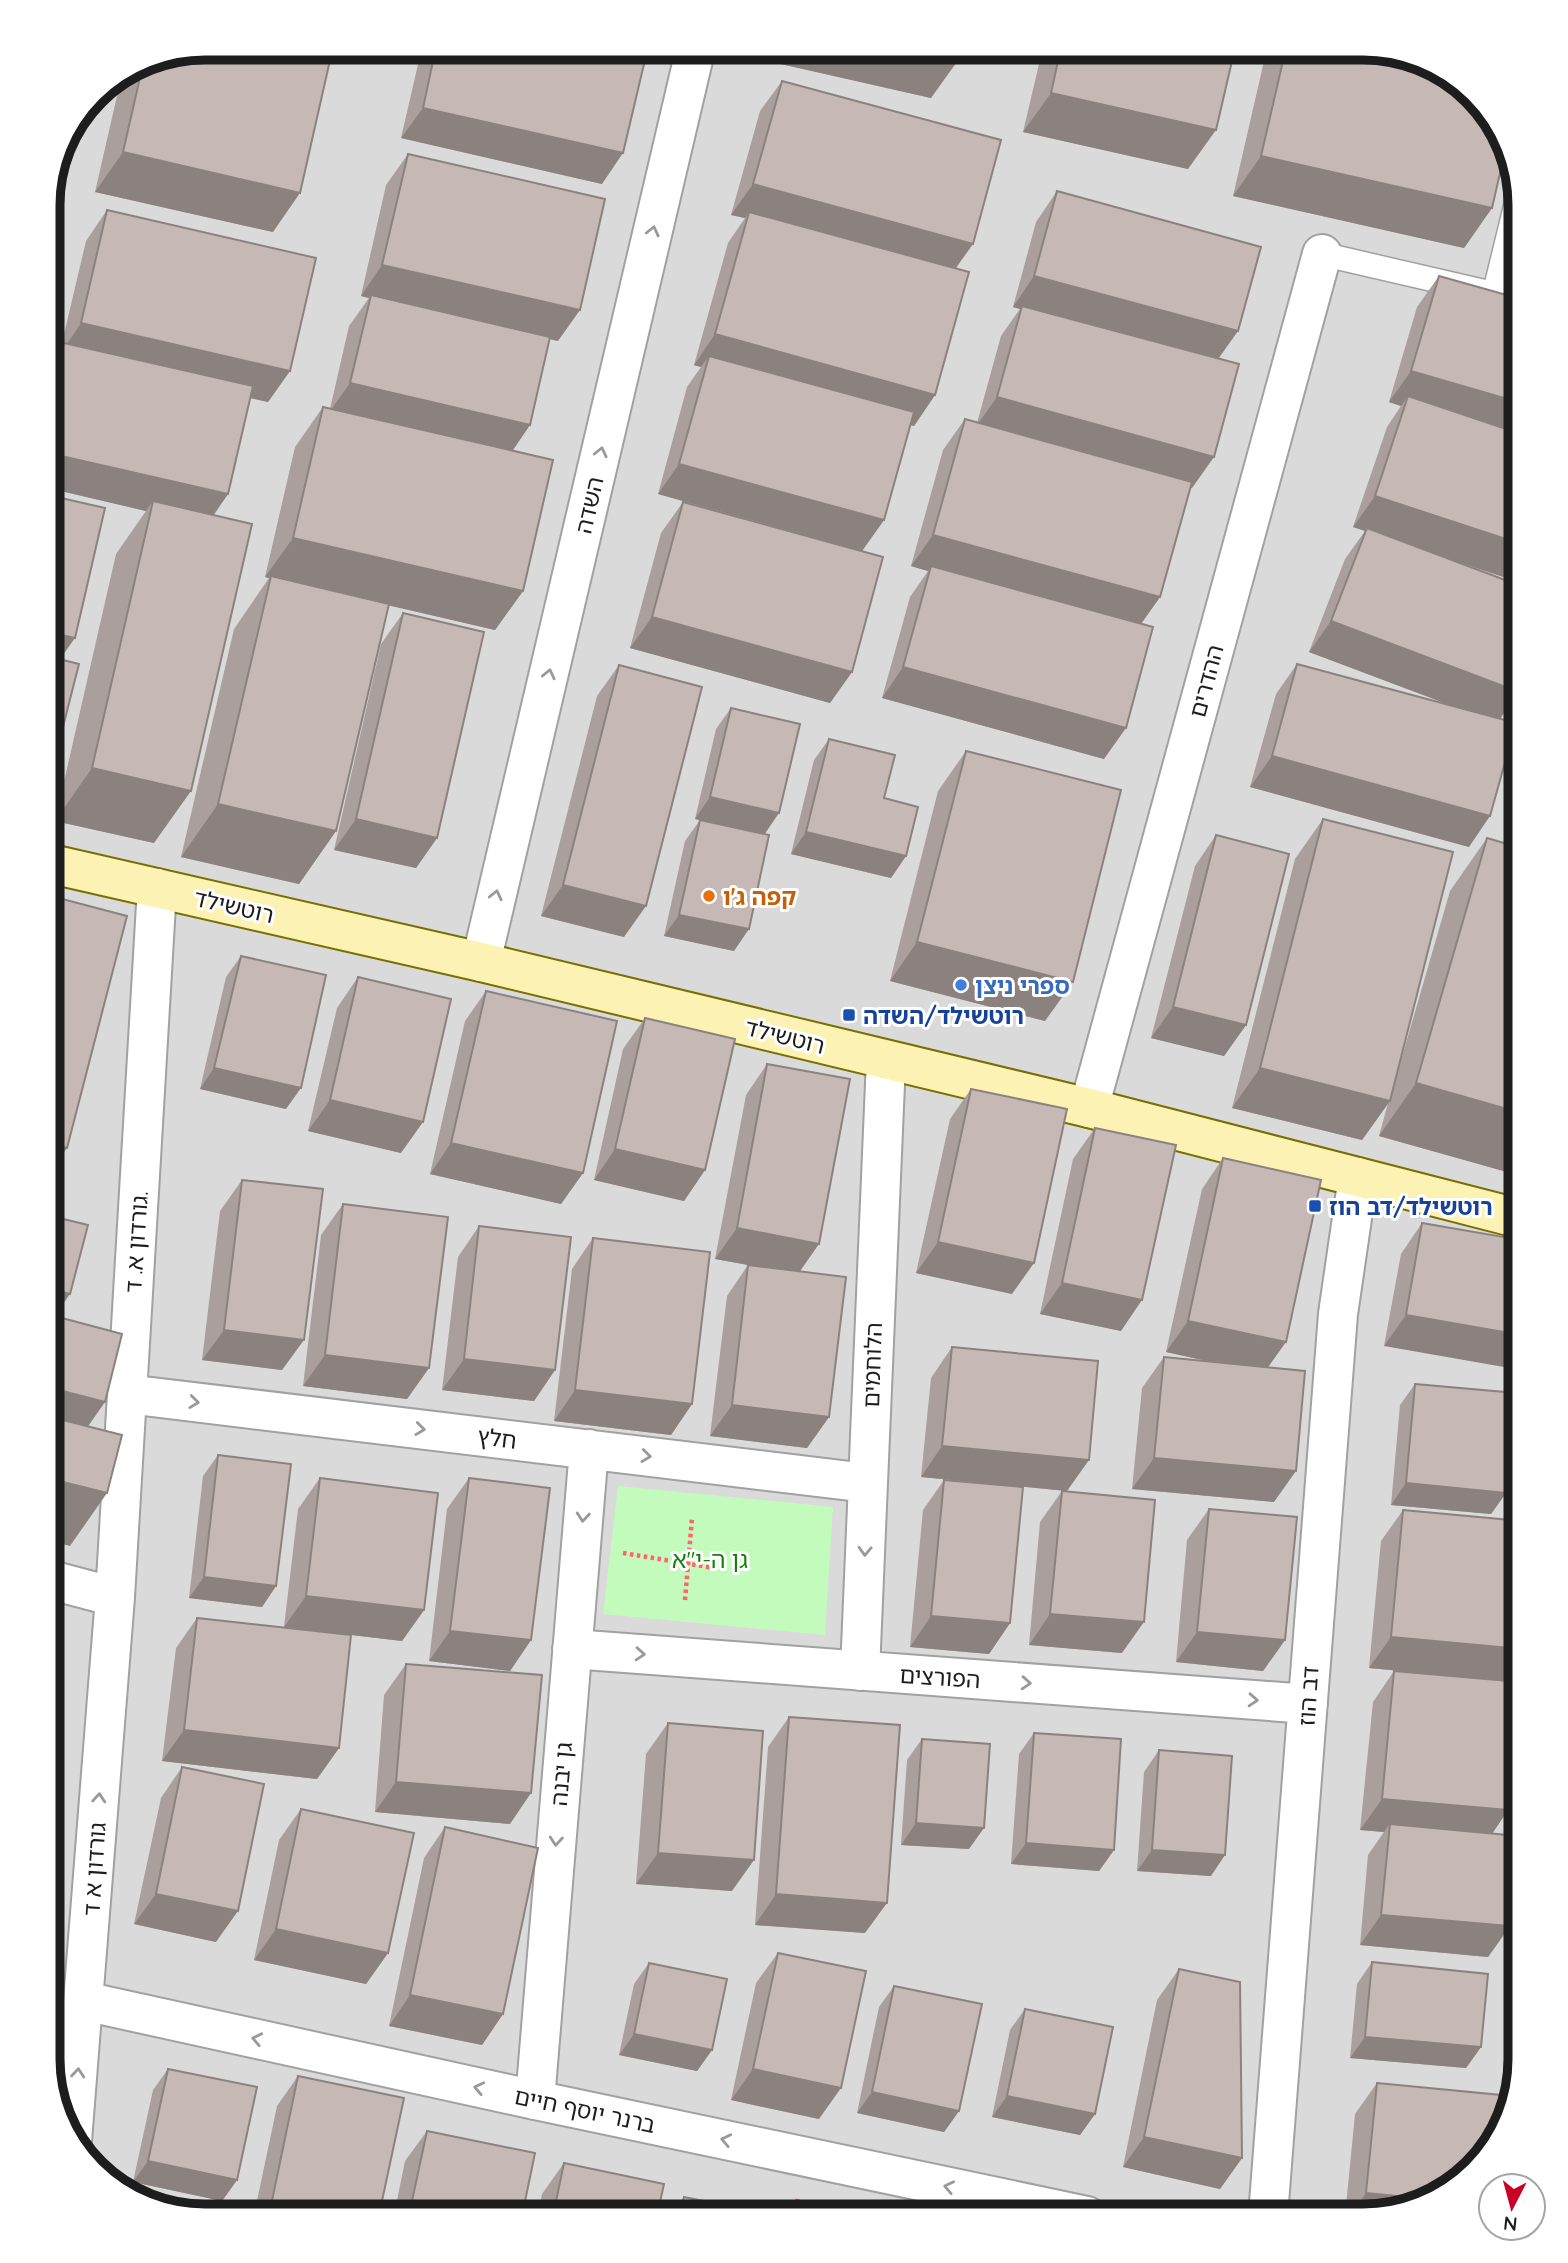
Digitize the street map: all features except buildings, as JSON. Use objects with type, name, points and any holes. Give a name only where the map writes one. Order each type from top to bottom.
[{"type":"main road","name":"רוטשילד","points":[[60,866],[481,962],[1089,1108],[1508,1216]]},
{"type":"street","name":"השדה","points":[[481,962],[693,60]]},
{"type":"street","name":"ההדרים","points":[[1089,1108],[1322,254]]},
{"type":"street","name":"גורדון א. ד.","points":[[115,1597],[157,888]]},
{"type":"street","name":"הלוחמים","points":[[860,1671],[886,1060]]},
{"type":"street","name":"דב הוז","points":[[1269,2204],[1338,1314],[1358,1177]]},
{"type":"street","name":"חלץ","points":[[127,1394],[867,1483]]},
{"type":"street","name":"גן יבנה","points":[[535,2100],[589,1449]]},
{"type":"street","points":[[60,1582],[115,1597]]},
{"type":"street","name":"גורדון א ד","points":[[74,2120],[115,1597]]},
{"type":"street","name":"הפורצים","points":[[572,1649],[1308,1703]]},
{"type":"street","name":"ברנר יוסף חיים","points":[[84,2001],[535,2100],[1029,2204]]},
{"type":"lane","points":[[1494,294],[1508,237]]},
{"type":"lane","points":[[1322,254],[1508,297]]},
{"type":"path","points":[[685,1600],[692,1518]]},
{"type":"path","points":[[580,1546],[720,1569]]},
{"type":"shaded area","points":[[1373,60],[1398,64],[1473,109],[1479,116],[1504,167],[1508,204],[1508,2059],[1504,2096],[1489,2131],[1466,2161],[1436,2184],[1401,2199],[1364,2204],[195,2203],[176,2201],[140,2189],[109,2168],[79,2131],[64,2096],[60,2059],[60,195],[64,167],[74,140],[89,116],[124,84],[140,74],[167,64],[185,61]]},
{"type":"green space","name":"גן ה-י\"א","points":[[618,1486],[833,1507],[825,1635],[603,1614]]},
{"type":"place","name":"קפה ג'ו","points":[[709,896]]},
{"type":"place","name":"ספרי ניצן","points":[[961,985]]},
{"type":"place","name":"רוטשילד/השדה","points":[[849,1015]]},
{"type":"place","name":"רוטשילד/דב הוז","points":[[1315,1206]]}]
